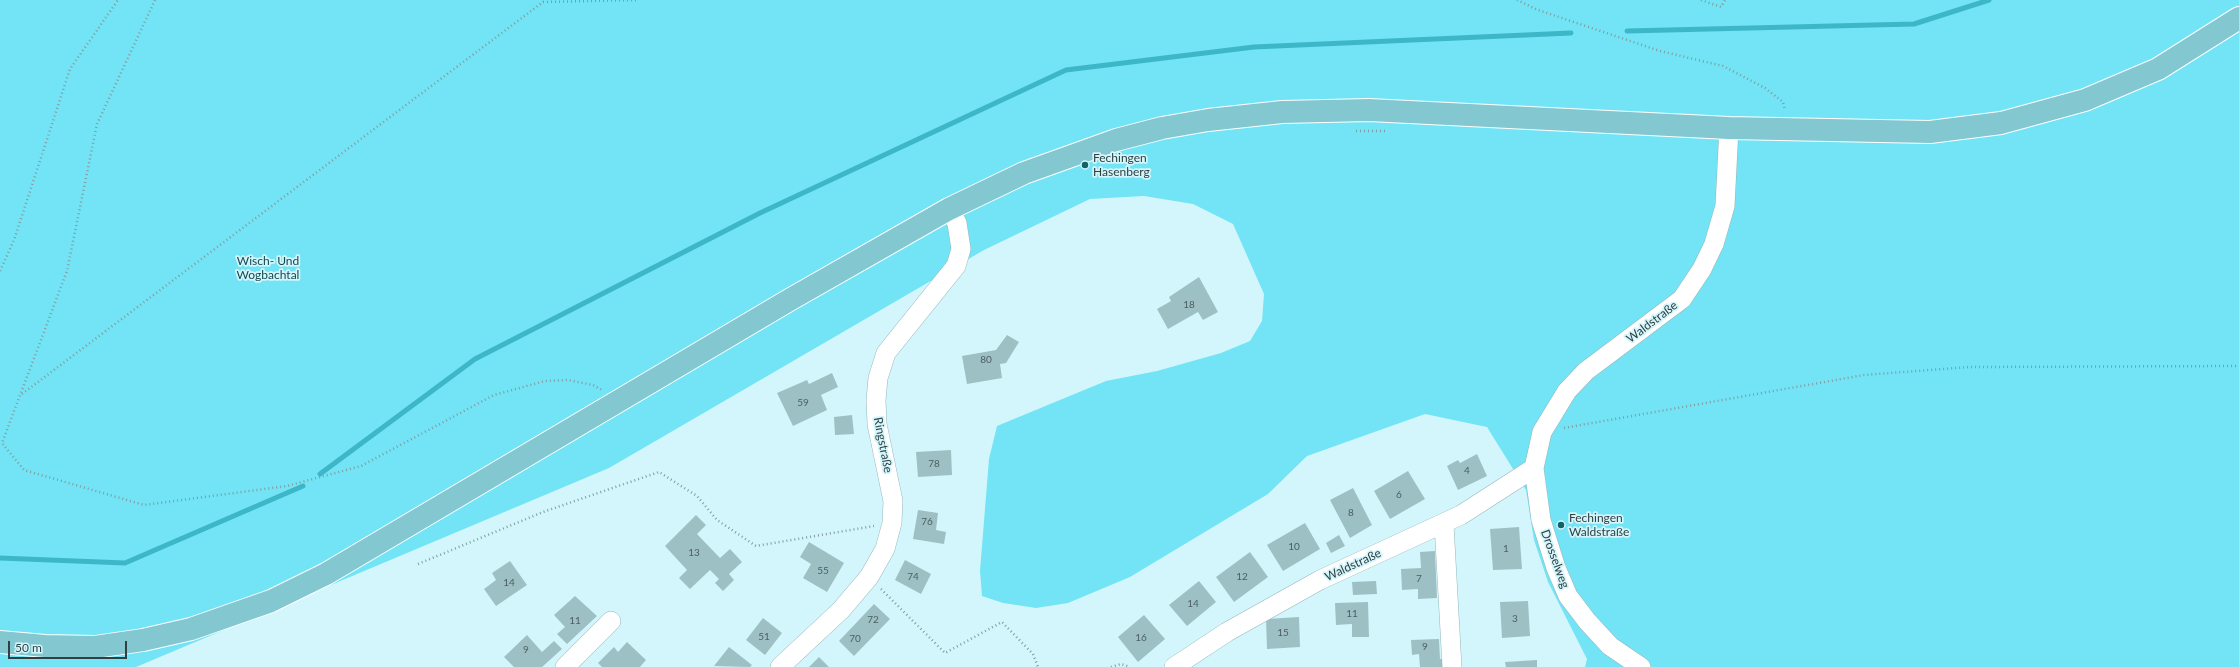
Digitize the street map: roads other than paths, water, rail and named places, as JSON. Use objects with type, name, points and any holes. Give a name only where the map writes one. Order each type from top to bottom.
[{"type":"main road","points":[[0,642],[45,646],[95,647],[143,640],[191,629],[270,601],[326,574],[784,303],[949,209],[1024,173],[1116,140],[1162,128],[1282,112],[1369,110],[1729,128],[1930,132],[2001,123],[2085,100],[2158,69],[2239,18]]},
{"type":"street","name":"Waldstraße","points":[[1536,493],[1534,468],[1542,432],[1553,411],[1567,391],[1586,371],[1682,299],[1702,269],[1714,244],[1725,206],[1729,128]]},
{"type":"street","name":"Ringstraße","points":[[780,667],[841,610],[869,576],[886,550],[892,524],[893,501],[878,424],[876,400],[878,378],[886,353],[956,266],[961,249],[957,223],[949,209]]},
{"type":"street","name":"Waldstraße","points":[[1174,667],[1227,632],[1320,580],[1461,515],[1534,468]]},
{"type":"street","name":"Drosselweg","points":[[1536,493],[1541,520],[1556,568],[1568,596],[1610,646],[1641,667]]},
{"type":"street","points":[[1444,524],[1452,667]]},
{"type":"street","points":[[565,667],[611,621]]},
{"type":"waterway","points":[[1627,31],[1914,24],[1989,0]]},
{"type":"waterway","points":[[320,474],[475,359],[760,213],[1066,70],[1254,47],[1571,33]]},
{"type":"waterway","points":[[0,558],[125,563],[303,486]]},
{"type":"place","name":"Fechingen Hasenberg","points":[[1085,165]]},
{"type":"place","name":"Fechingen Waldstraße","points":[[1561,525]]},
{"type":"park label","name":"Wisch- Und Wogbachtal","points":[[268,268]]}]
